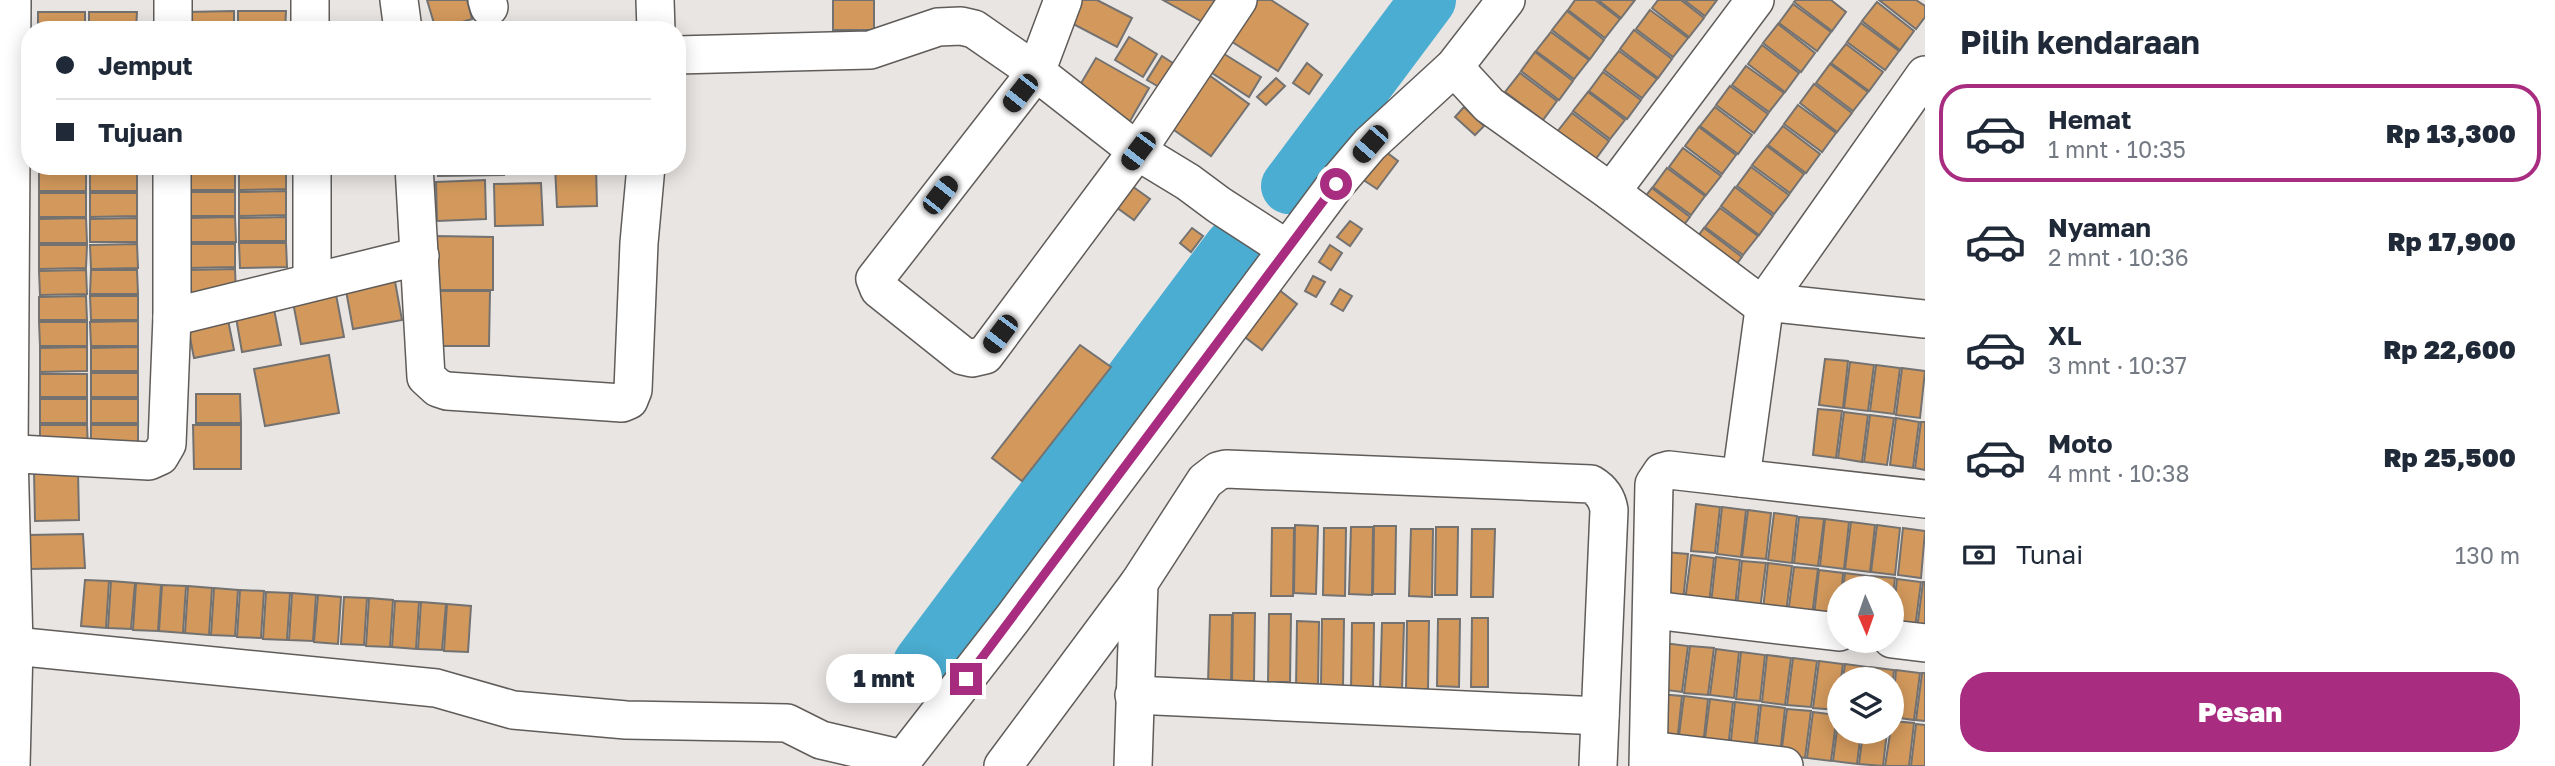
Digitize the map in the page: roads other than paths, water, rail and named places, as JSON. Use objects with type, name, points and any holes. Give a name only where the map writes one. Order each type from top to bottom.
[{"type":"street","points":[[12,0],[5,453],[14,646],[12,766]]},
{"type":"street","points":[[173,0],[173,21]]},
{"type":"street","points":[[310,0],[310,21]]},
{"type":"street","points":[[399,0],[402,21]]},
{"type":"street","points":[[655,0],[656,21]]},
{"type":"street","points":[[1063,0],[1035,72],[875,279],[879,289],[963,356],[972,358],[985,355],[1138,151],[1238,0]]},
{"type":"street","points":[[14,646],[436,688],[513,710],[626,720],[787,723],[821,740],[899,761],[1021,607],[1284,247],[1370,144],[1454,67],[1506,0]]},
{"type":"street","points":[[1611,192],[1755,0]]},
{"type":"street","points":[[686,55],[870,50],[928,29],[961,26],[974,29],[1138,151],[1188,181],[1284,247]]},
{"type":"street","points":[[1454,67],[1489,105],[1764,304],[1925,319]]},
{"type":"street","points":[[1741,478],[1764,304],[1925,75]]},
{"type":"street","points":[[5,453],[149,461],[160,456],[167,444],[172,317],[172,175]]},
{"type":"street","points":[[312,175],[312,280]]},
{"type":"street","points":[[414,175],[426,377],[438,388],[447,391],[626,402],[633,390],[639,243],[645,175]]},
{"type":"street","points":[[172,317],[312,280],[419,256]]},
{"type":"street","points":[[1003,766],[1139,583],[1205,481],[1218,471],[1226,469],[1591,484],[1604,495],[1609,510],[1598,766]]},
{"type":"street","points":[[1784,766],[1648,758],[1656,480],[1662,472],[1669,470],[1925,499]]},
{"type":"street","points":[[1133,766],[1139,583]]},
{"type":"street","points":[[1653,610],[1827,631]]},
{"type":"street","points":[[1904,640],[1925,643]]},
{"type":"street","points":[[1134,695],[1600,716]]},
{"type":"waterway","points":[[1289,186],[1428,0]]},
{"type":"waterway","points":[[921,663],[1232,247]]}]
